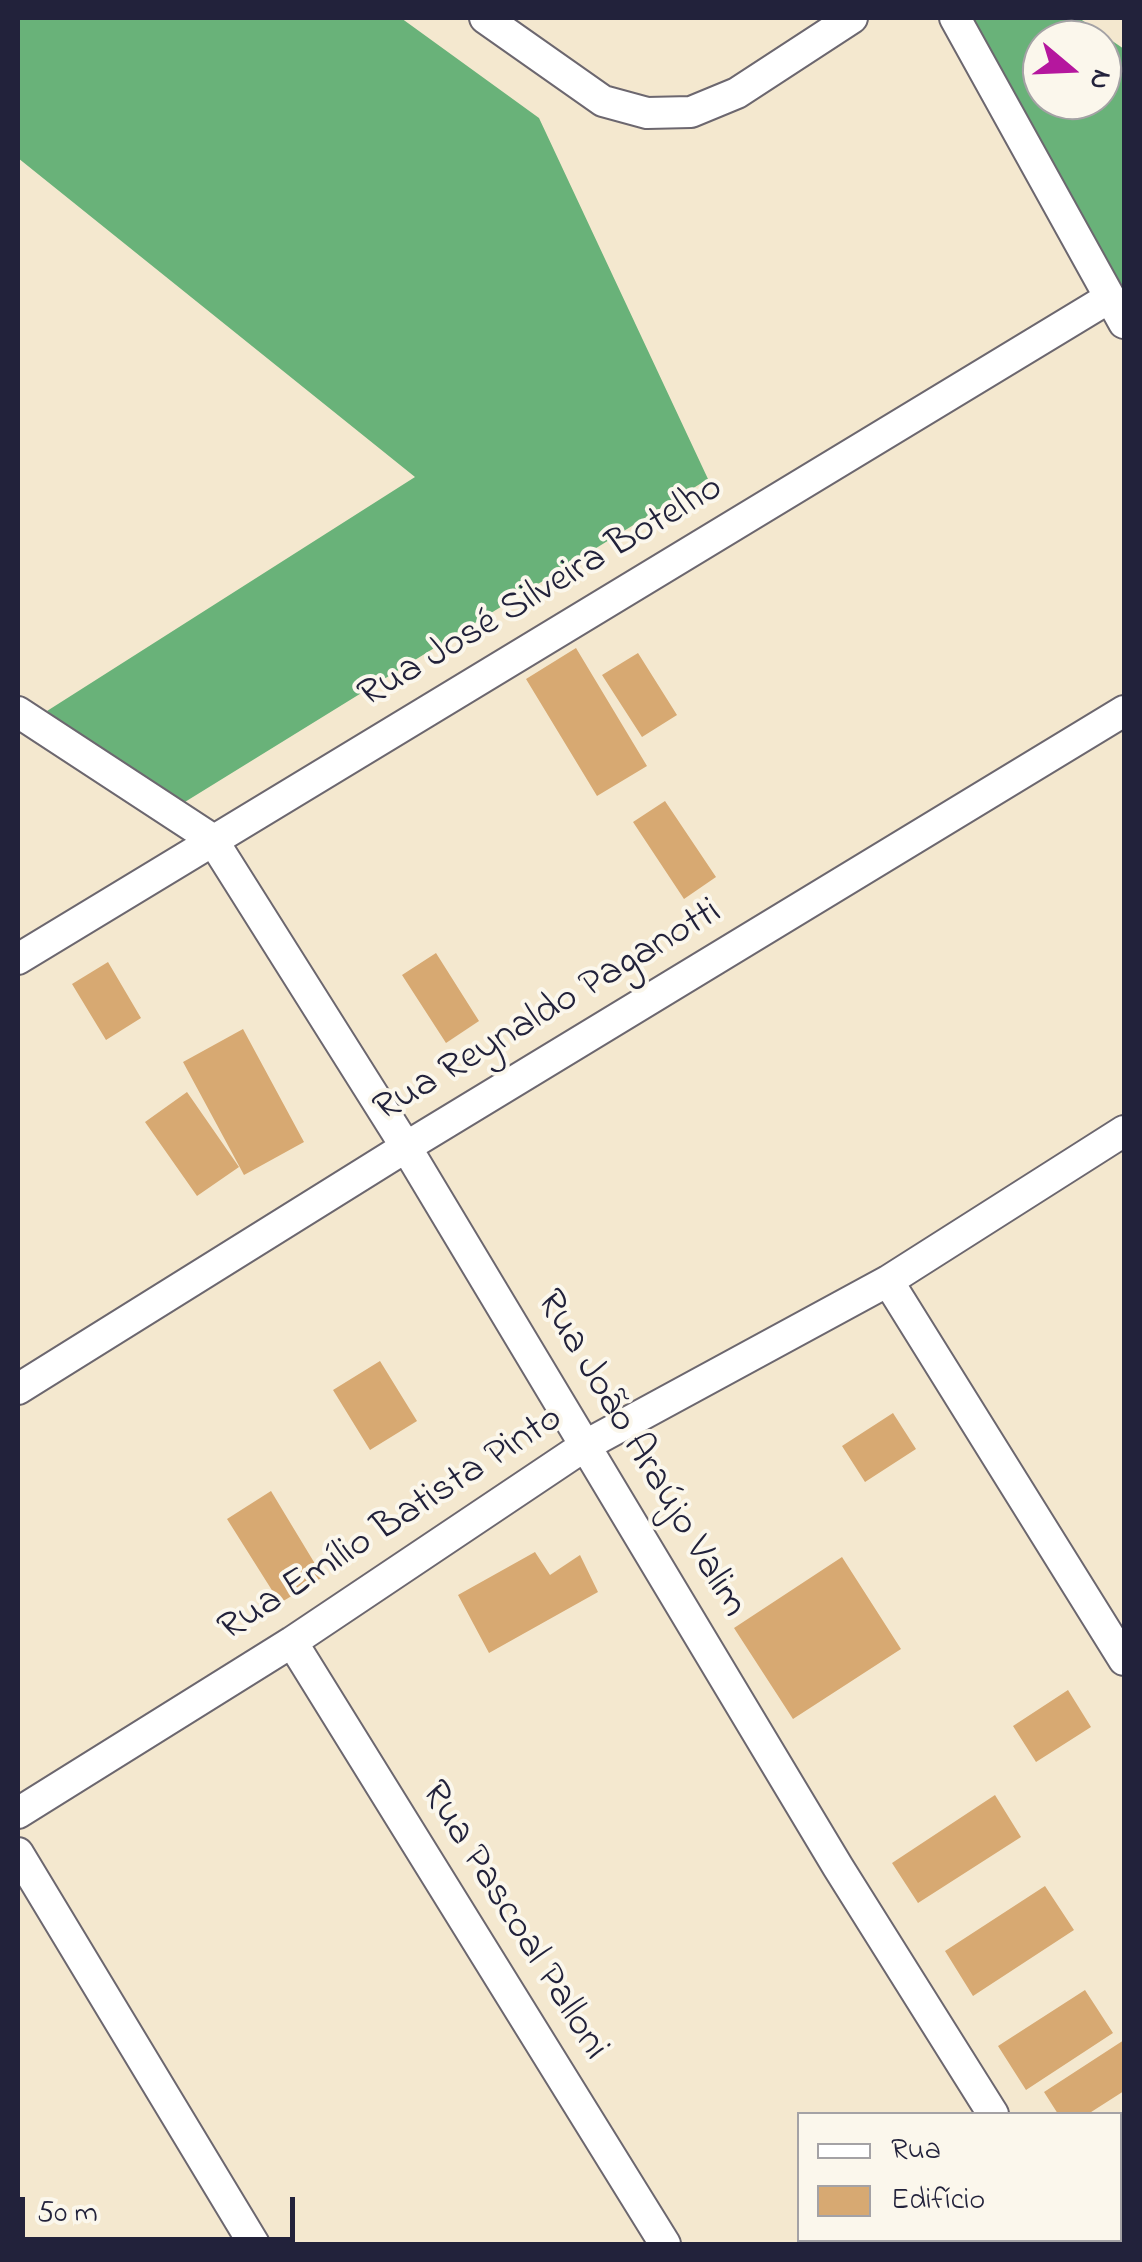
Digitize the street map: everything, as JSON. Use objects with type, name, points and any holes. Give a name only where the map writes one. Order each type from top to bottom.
[{"type":"street","points":[[485,18],[603,101],[646,113],[690,112],[737,93],[852,18]]},
{"type":"street","points":[[955,18],[1117,311]]},
{"type":"street","name":"Rua José Silveira Botelho","points":[[18,959],[212,840],[1117,311]]},
{"type":"street","name":"Rua Reynaldo Paganotti","points":[[18,1388],[406,1146],[1124,710]]},
{"type":"street","points":[[18,712],[212,840]]},
{"type":"street","name":"Rua João Araújo Valim","points":[[212,840],[406,1146],[838,1867],[992,2112]]},
{"type":"street","name":"Rua Emílio Batista Pinto","points":[[18,1812],[292,1642],[586,1444],[888,1281],[1124,1131]]},
{"type":"street","points":[[888,1281],[1124,1660]]},
{"type":"street","name":"Rua Pascoal Palloni","points":[[292,1642],[665,2244]]},
{"type":"street","points":[[18,1853],[254,2244]]},
{"type":"green space","points":[[18,18],[401,18],[539,118],[708,479],[180,805],[47,711],[415,477],[18,158]]},
{"type":"green space","points":[[964,18],[1082,20],[1022,20],[1022,119]]},
{"type":"green space","points":[[1124,49],[1124,296],[1023,120],[1122,120]]},
{"type":"building","points":[[576,648],[647,766],[597,796],[526,679]]},
{"type":"building","points":[[638,653],[677,715],[642,737],[602,675]]},
{"type":"building","points":[[665,801],[716,877],[684,899],[633,822]]},
{"type":"building","points":[[436,953],[479,1021],[446,1043],[402,975]]},
{"type":"building","points":[[108,962],[141,1018],[106,1040],[72,984]]},
{"type":"building","points":[[243,1029],[304,1142],[244,1175],[183,1062]]},
{"type":"building","points":[[187,1092],[239,1167],[197,1196],[145,1122]]},
{"type":"building","points":[[380,1361],[417,1421],[370,1450],[333,1390]]},
{"type":"building","points":[[893,1413],[916,1449],[865,1482],[842,1446]]},
{"type":"building","points":[[271,1491],[323,1577],[280,1603],[227,1519]]},
{"type":"building","points":[[535,1552],[550,1575],[580,1555],[598,1592],[489,1653],[458,1595]]},
{"type":"building","points":[[842,1557],[901,1649],[793,1719],[734,1628]]},
{"type":"building","points":[[1068,1690],[1091,1727],[1036,1762],[1013,1726]]},
{"type":"building","points":[[995,1795],[1021,1837],[918,1903],[892,1863]]},
{"type":"building","points":[[1045,1886],[1074,1930],[973,1996],[945,1951]]},
{"type":"building","points":[[1085,1990],[1113,2033],[1026,2090],[998,2046]]},
{"type":"building","points":[[1124,2040],[1124,2091],[1091,2112],[1057,2112],[1044,2092]]}]
